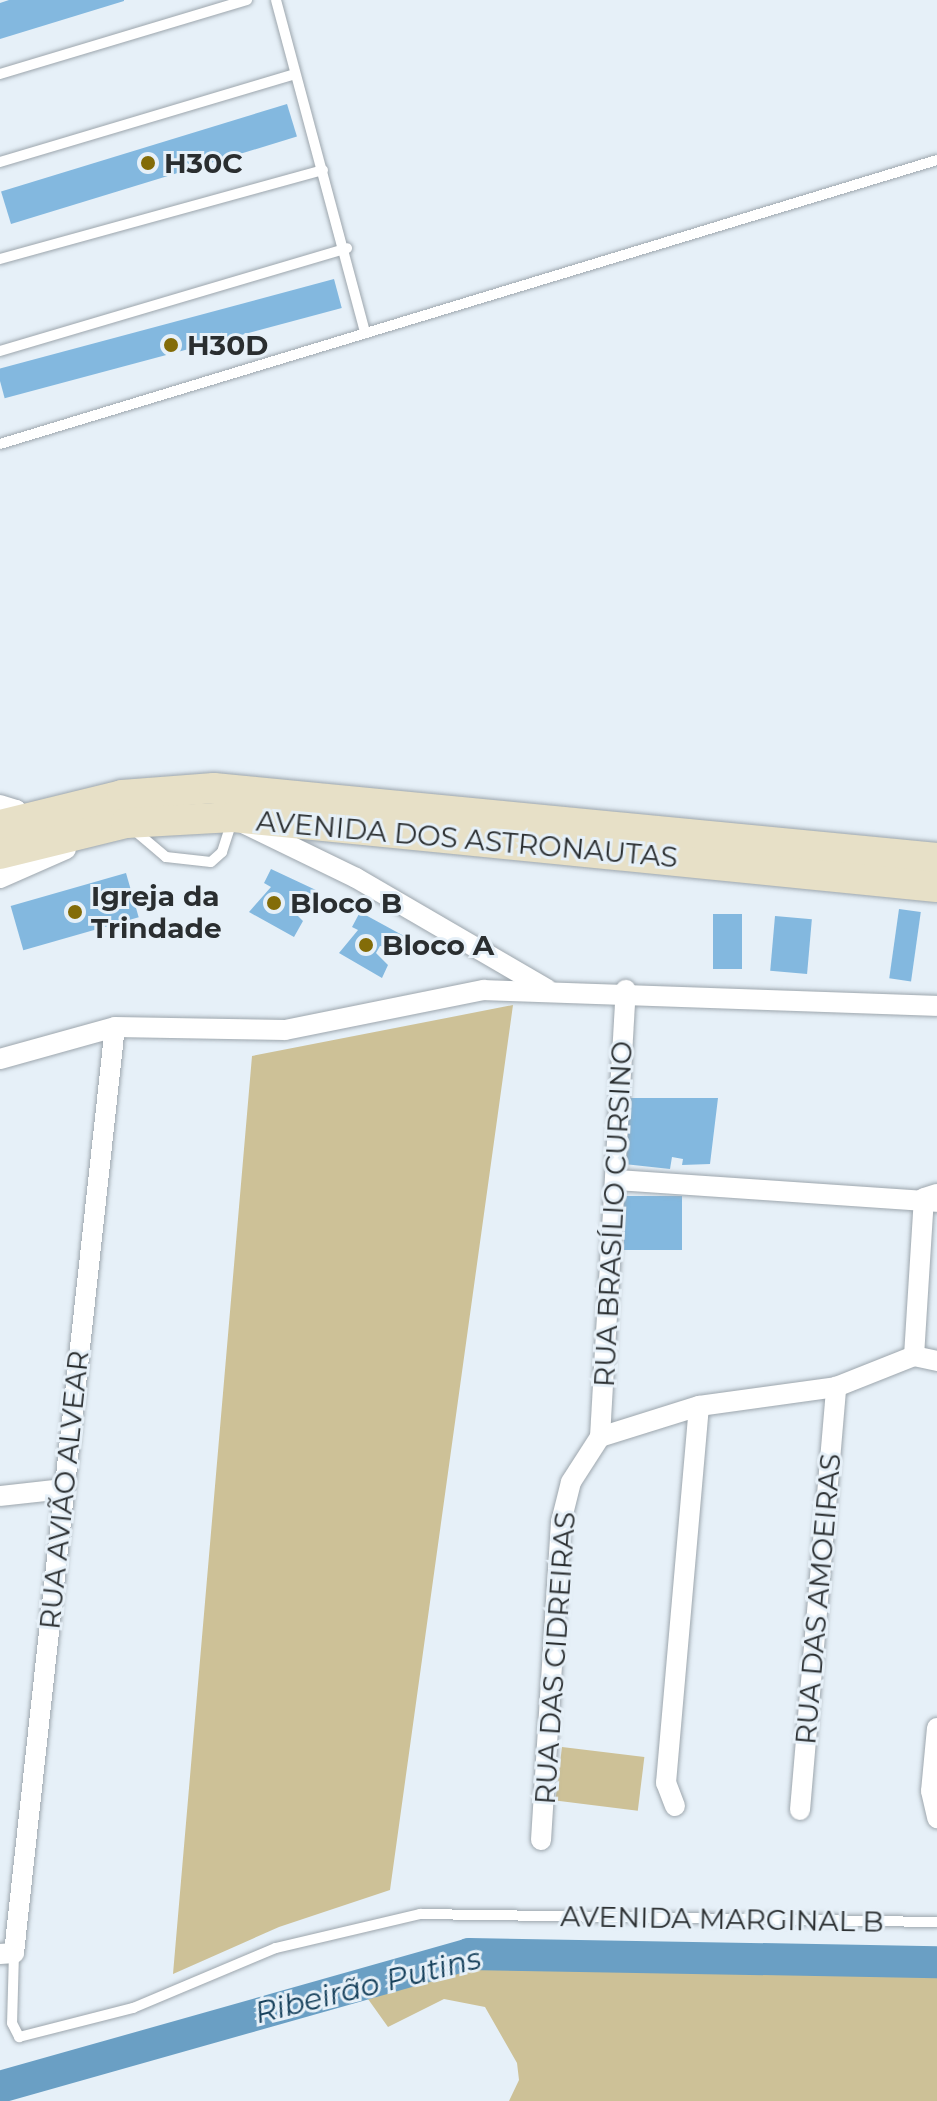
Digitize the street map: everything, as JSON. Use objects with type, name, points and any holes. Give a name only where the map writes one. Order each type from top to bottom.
[{"type":"main road","name":"AVENIDA DOS ASTRONAUTAS","points":[[9,830],[66,809],[214,788],[937,858]]},
{"type":"main road","name":"AVENIDA DOS ASTRONAUTAS","points":[[9,830],[233,817],[343,825],[937,887]]},
{"type":"street","points":[[233,817],[356,878],[550,991]]},
{"type":"street","points":[[343,825],[327,829],[317,846],[356,878]]},
{"type":"street","points":[[0,878],[9,830]]},
{"type":"street","points":[[0,1059],[115,1027],[285,1030],[484,990],[626,990],[937,1006]]},
{"type":"street","name":"RUA BRASÍLIO CURSINO","points":[[600,1437],[626,990]]},
{"type":"street","name":"RUA AVIÃO ALVEAR","points":[[7,1954],[115,1027]]},
{"type":"street","points":[[616,1180],[933,1198],[914,1356]]},
{"type":"street","points":[[600,1437],[699,1406],[836,1387],[914,1356],[937,1361]]},
{"type":"street","name":"RUA DAS AMOEIRAS","points":[[800,1810],[836,1387]]},
{"type":"street","points":[[675,1806],[666,1783],[699,1406]]},
{"type":"street","name":"RUA DAS CIDREIRAS","points":[[541,1840],[561,1522],[571,1482],[600,1437]]},
{"type":"street","points":[[0,1496],[63,1489]]},
{"type":"street","points":[[937,1728],[931,1791],[937,1818]]},
{"type":"lane","points":[[0,74],[247,0]]},
{"type":"lane","points":[[276,0],[292,75],[347,248],[365,333]]},
{"type":"lane","points":[[0,162],[292,75]]},
{"type":"lane","points":[[0,444],[937,160]]},
{"type":"lane","points":[[0,259],[323,170]]},
{"type":"lane","points":[[0,351],[347,248]]},
{"type":"lane","points":[[126,823],[166,857],[211,862],[222,852],[233,817]]},
{"type":"lane","name":"AVENIDA MARGINAL B","points":[[7,1954],[12,2023],[19,2037],[133,2008],[276,1948],[420,1914],[937,1922]]},
{"type":"shaded area","points":[[513,1005],[390,1890],[279,1927],[173,1974],[252,1056]]},
{"type":"shaded area","points":[[562,1747],[644,1757],[638,1811],[555,1801]]},
{"type":"shaded area","points":[[469,1954],[937,1962],[937,2101],[509,2101],[519,2080],[517,2063],[485,2007],[444,1999],[388,2027],[358,1985]]},
{"type":"building","points":[[9,0],[124,1],[0,39],[0,3]]},
{"type":"building","name":"H30C","points":[[287,104],[297,137],[11,224],[1,191]]},
{"type":"building","name":"H30D","points":[[334,279],[342,308],[5,398],[0,368]]},
{"type":"building","name":"Bloco B","points":[[271,869],[318,891],[311,904],[295,902],[291,909],[303,921],[294,937],[249,912],[271,887],[264,883]]},
{"type":"building","points":[[126,873],[139,917],[23,950],[11,906]]},
{"type":"building","points":[[899,909],[921,912],[911,981],[889,978]]},
{"type":"building","name":"Bloco A","points":[[360,912],[404,936],[397,949],[380,946],[376,953],[388,965],[382,978],[339,953],[358,930],[352,927]]},
{"type":"building","points":[[713,914],[742,914],[742,969],[713,969]]},
{"type":"building","points":[[775,916],[812,919],[807,974],[770,971]]},
{"type":"building","points":[[630,1098],[718,1098],[710,1164],[682,1165],[683,1159],[672,1157],[670,1169],[624,1164]]},
{"type":"building","points":[[624,1196],[682,1196],[682,1250],[624,1250]]},
{"type":"waterway","name":"Ribeirão Putins","points":[[0,2087],[469,1954],[937,1962]]},
{"type":"place","name":"H30C","points":[[148,163]]},
{"type":"place","name":"H30D","points":[[171,345]]},
{"type":"place","name":"Bloco B","points":[[274,903]]},
{"type":"place","name":"Igreja da Trindade","points":[[75,912]]},
{"type":"place","name":"Bloco A","points":[[366,945]]}]
